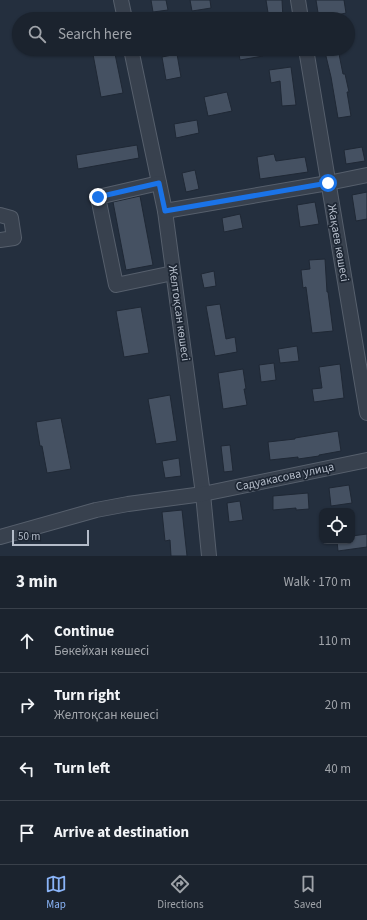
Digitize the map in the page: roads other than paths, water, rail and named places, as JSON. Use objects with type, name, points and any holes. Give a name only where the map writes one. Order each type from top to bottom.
[{"type":"street","points":[[121,0],[124,12]]},
{"type":"street","points":[[298,0],[300,12]]},
{"type":"street","name":"Желтоқсан көшесі","points":[[132,56],[165,211],[204,494],[209,556]]},
{"type":"street","name":"Жақаев көшесі","points":[[307,56],[367,412]]},
{"type":"street","points":[[165,211],[367,175]]},
{"type":"street","points":[[159,183],[98,197],[116,285],[173,273]]},
{"type":"street","points":[[0,215],[11,218],[14,238],[0,240]]},
{"type":"street","name":"Садуакасова улица","points":[[0,537],[96,510],[128,504],[204,494],[367,460]]}]
